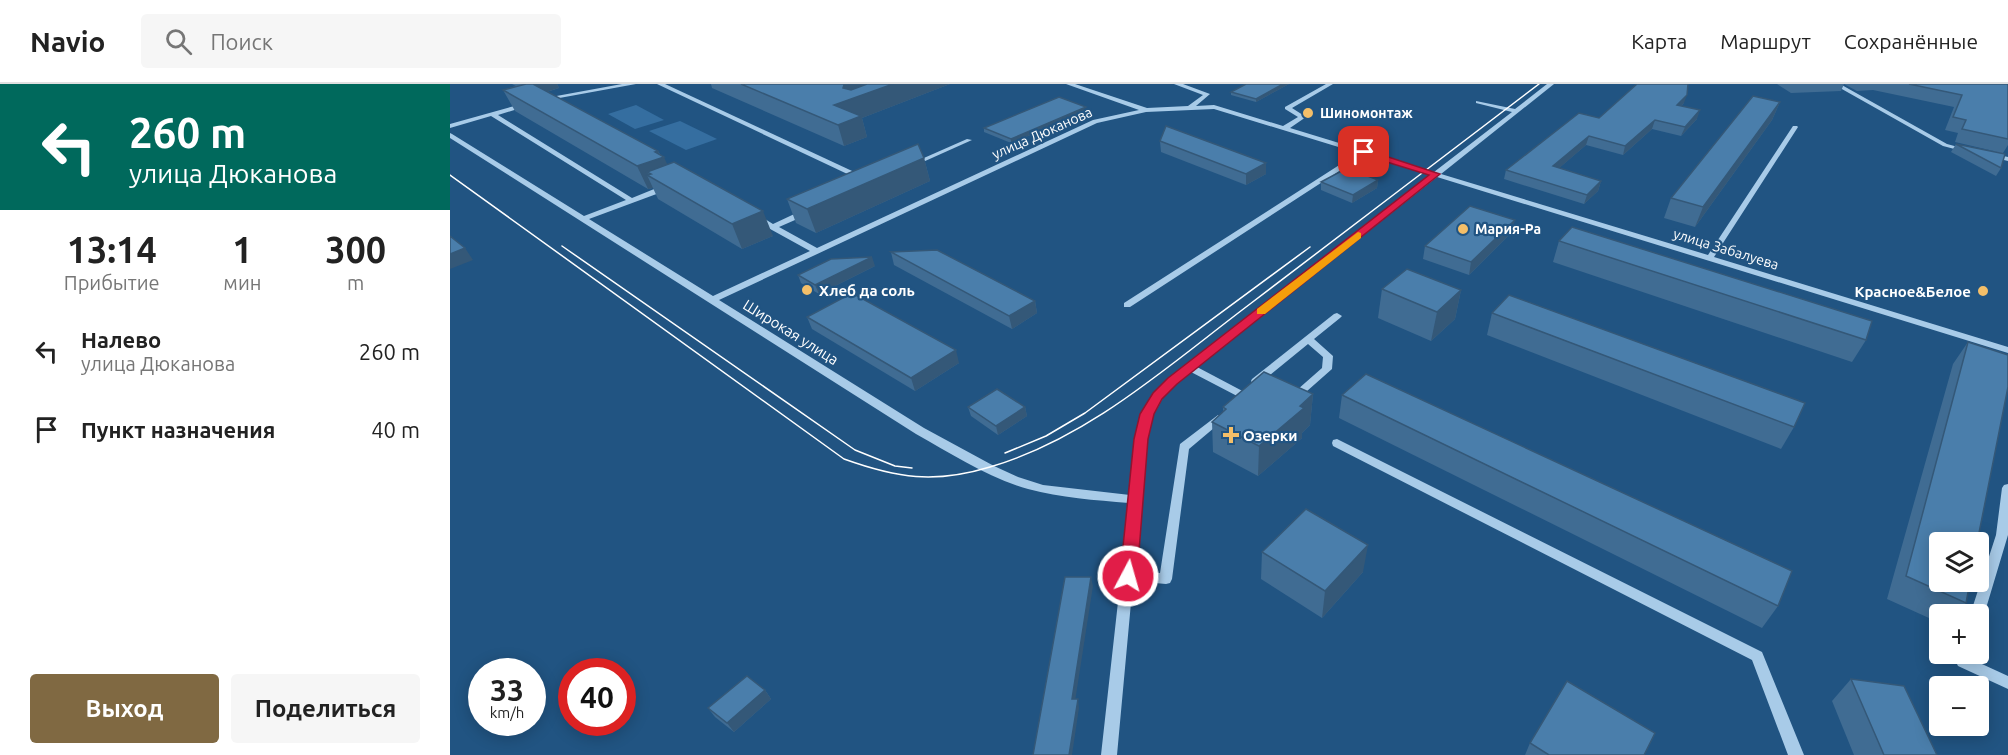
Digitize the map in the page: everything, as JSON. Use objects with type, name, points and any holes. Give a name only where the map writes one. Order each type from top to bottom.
[{"type":"street","points":[[567,84],[568,95]]},
{"type":"street","points":[[450,126],[568,95],[633,84]]},
{"type":"street","points":[[660,84],[872,183]]},
{"type":"street","points":[[1069,84],[1146,110]]},
{"type":"street","points":[[1177,84],[1207,94],[1190,107]]},
{"type":"street","points":[[1285,128],[1303,117],[1287,108],[1330,84]]},
{"type":"street","points":[[1109,755],[1141,439],[1147,414],[1157,396],[1190,367],[1551,84]]},
{"type":"street","points":[[1836,84],[1945,145],[2008,159]]},
{"type":"street","points":[[1478,102],[1516,111]]},
{"type":"street","name":"улица Дюканова","points":[[712,300],[1095,121],[1146,110],[1214,106],[1436,174]]},
{"type":"street","points":[[492,114],[631,200]]},
{"type":"street","points":[[1710,258],[1795,127]]},
{"type":"street","name":"Широкая улица","points":[[450,135],[920,431],[1015,481],[1051,490],[1136,500]]},
{"type":"street","points":[[905,168],[969,140]]},
{"type":"street","points":[[1127,305],[1364,152]]},
{"type":"street","name":"улица Забалуева","points":[[1436,174],[2008,350]]},
{"type":"street","points":[[583,219],[678,182]]},
{"type":"street","points":[[772,227],[812,209]]},
{"type":"street","points":[[744,211],[816,251]]},
{"type":"street","points":[[1256,381],[1337,316]]},
{"type":"street","points":[[1294,397],[1327,369],[1328,356],[1308,339]]},
{"type":"street","points":[[1128,576],[1166,579],[1184,447],[1246,397],[1190,367]]},
{"type":"street","points":[[1337,443],[1756,656],[1796,755]]},
{"type":"street","points":[[1981,604],[2005,537],[2008,488]]},
{"type":"street","points":[[1967,664],[2008,683]]},
{"type":"shaded area","points":[[636,105],[664,120],[635,129],[608,114]]},
{"type":"shaded area","points":[[680,121],[717,139],[686,150],[649,131]]},
{"type":"building","points":[[533,84],[658,151],[655,152],[664,157],[637,166],[503,90]]},
{"type":"building","points":[[741,84],[848,84],[843,88],[851,90],[867,84],[893,84],[834,105],[861,116],[838,125]]},
{"type":"building","points":[[1246,84],[1283,84],[1256,99],[1231,92]]},
{"type":"building","points":[[1637,84],[1688,84],[1687,95],[1677,105],[1700,110],[1685,127],[1655,120],[1625,146],[1589,136],[1553,166],[1601,181],[1587,195],[1506,170],[1579,113],[1599,118]]},
{"type":"building","points":[[1909,84],[2008,84],[2008,139],[1962,129],[1966,120],[1953,117],[1962,95]]},
{"type":"building","points":[[1753,96],[1780,102],[1703,207],[1671,198]]},
{"type":"building","points":[[1059,97],[1086,107],[1011,139],[984,128]]},
{"type":"building","points":[[1166,126],[1266,163],[1246,174],[1160,141]]},
{"type":"building","points":[[918,144],[924,158],[807,209],[787,199]]},
{"type":"building","points":[[1956,144],[2005,154],[2001,168]]},
{"type":"building","points":[[674,162],[763,211],[732,224],[647,175],[651,174],[647,172]]},
{"type":"building","points":[[1347,168],[1378,180],[1353,195],[1321,182]]},
{"type":"building","points":[[1470,206],[1515,220],[1471,262],[1425,246]]},
{"type":"building","points":[[1572,227],[1872,321],[1866,340],[1559,241]]},
{"type":"building","points":[[450,236],[465,248],[450,254]]},
{"type":"building","points":[[937,250],[1035,301],[1009,316],[891,252]]},
{"type":"building","points":[[872,257],[815,285],[798,275],[831,259]]},
{"type":"building","points":[[1407,269],[1461,290],[1437,312],[1382,289]]},
{"type":"building","points":[[852,293],[956,350],[911,378],[807,317]]},
{"type":"building","points":[[1509,295],[1805,403],[1794,427],[1492,313]]},
{"type":"building","points":[[1968,342],[2008,355],[2008,387],[1979,532],[1929,532],[1929,586],[1906,576]]},
{"type":"building","points":[[1264,372],[1313,394],[1300,406],[1304,408],[1259,446],[1212,422],[1226,409],[1223,407]]},
{"type":"building","points":[[1366,374],[1792,571],[1778,606],[1342,395]]},
{"type":"building","points":[[997,389],[1025,407],[996,426],[968,407]]},
{"type":"building","points":[[1306,509],[1368,545],[1325,591],[1262,552]]},
{"type":"building","points":[[1065,577],[1091,577],[1072,699],[1078,699],[1069,755],[1033,755]]},
{"type":"building","points":[[1942,592],[1968,592],[1966,603]]},
{"type":"building","points":[[747,676],[765,690],[727,723],[708,708]]},
{"type":"building","points":[[1851,679],[1904,686],[1937,755],[1884,755]]},
{"type":"building","points":[[1567,681],[1655,733],[1644,755],[1549,755],[1530,743]]},
{"type":"tram line","points":[[450,175],[844,459],[881,471],[899,474],[951,476],[990,467],[1026,454],[1061,438],[1127,398],[1539,84]]},
{"type":"tram line","points":[[562,246],[855,450],[895,466],[912,468]]},
{"type":"tram line","points":[[1005,453],[1046,436],[1085,413],[1310,247]]},
{"type":"slow traffic","points":[[1261,311],[1358,235]]},
{"type":"place","name":"Шиномонтаж","points":[[1308,113]]},
{"type":"place","name":"Мария-Ра","points":[[1463,229]]},
{"type":"place","name":"Хлеб да соль","points":[[807,290]]},
{"type":"place","name":"Красное&Белое","points":[[1983,291]]},
{"type":"place","name":"Озерки","points":[[1231,435]]},
{"type":"route","points":[[1128,576],[1141,439],[1147,414],[1157,396],[1436,174],[1364,152]]}]
